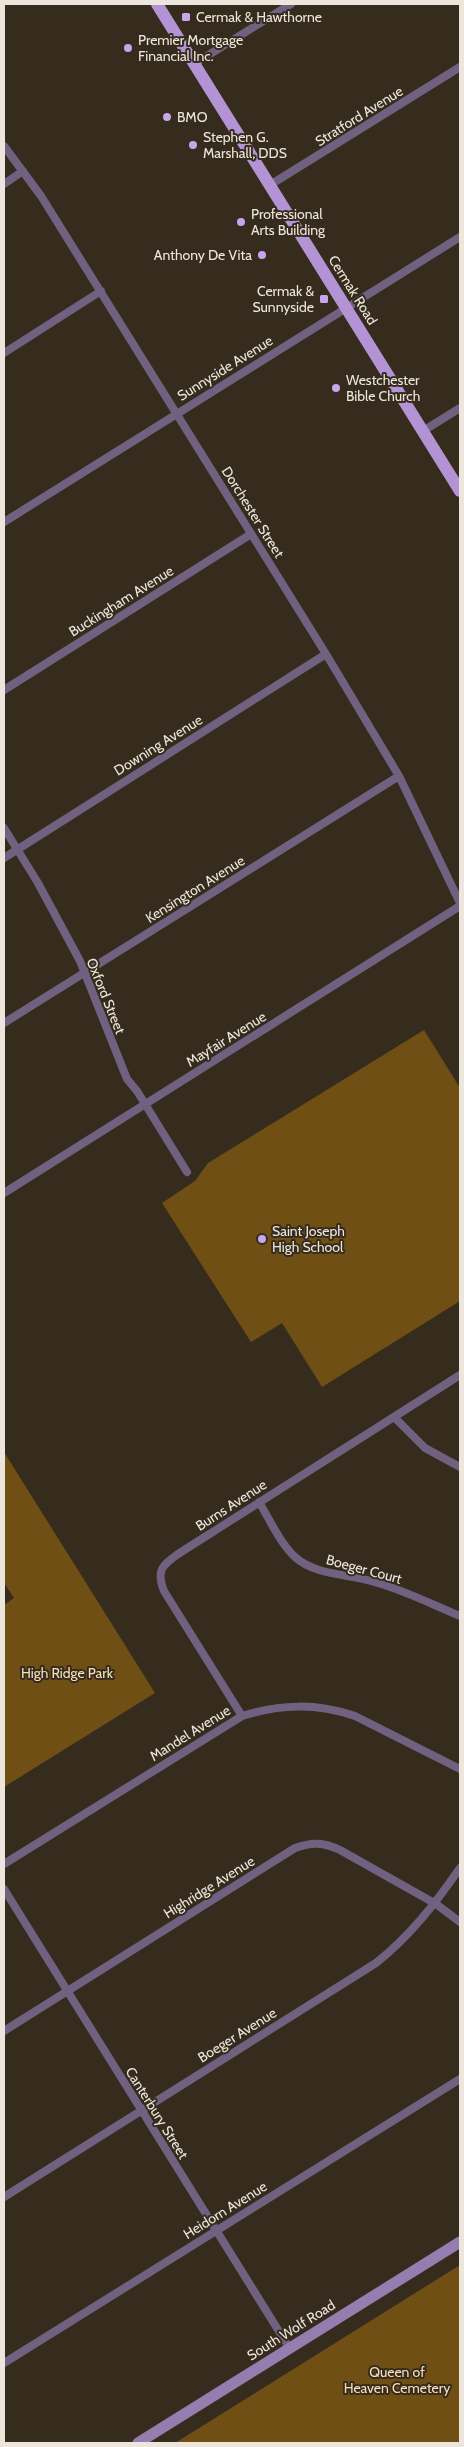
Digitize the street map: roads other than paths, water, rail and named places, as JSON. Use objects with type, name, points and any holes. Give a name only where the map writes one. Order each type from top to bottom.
[{"type":"main road","name":"Cermak Road","points":[[157,4],[460,491]]},
{"type":"main road","name":"South Wolf Road","points":[[138,2443],[460,2242]]},
{"type":"street","points":[[194,64],[291,4]]},
{"type":"street","name":"Stratford Avenue","points":[[270,185],[460,67]]},
{"type":"street","name":"Dorchester Street","points":[[4,146],[23,171],[101,291],[326,654],[399,776],[460,905]]},
{"type":"street","points":[[4,184],[23,171]]},
{"type":"street","name":"Sunnyside Avenue","points":[[4,522],[460,237]]},
{"type":"street","points":[[4,353],[101,291]]},
{"type":"street","points":[[423,431],[460,408]]},
{"type":"street","name":"Buckingham Avenue","points":[[4,690],[251,534]]},
{"type":"street","name":"Downing Avenue","points":[[4,858],[326,654]]},
{"type":"street","name":"Kensington Avenue","points":[[4,1023],[399,776]]},
{"type":"street","name":"Oxford Street","points":[[4,828],[54,912],[85,972],[127,1080],[187,1172]]},
{"type":"street","name":"Mayfair Avenue","points":[[4,1193],[460,905]]},
{"type":"street","name":"Burns Avenue","points":[[242,1716],[164,1591],[159,1578],[162,1569],[168,1562],[259,1502],[460,1376]]},
{"type":"street","points":[[394,1417],[424,1448],[460,1468]]},
{"type":"street","name":"Boeger Court","points":[[259,1502],[290,1551],[308,1565],[321,1571],[393,1588],[460,1616]]},
{"type":"street","name":"Mandel Avenue","points":[[4,1864],[242,1716],[289,1706],[336,1710],[355,1716],[460,1769]]},
{"type":"street","name":"Highridge Avenue","points":[[4,2031],[295,1848],[308,1844],[328,1844],[340,1850],[436,1904],[460,1922]]},
{"type":"street","name":"Boeger Avenue","points":[[4,2196],[376,1963],[412,1932],[436,1904],[460,1868]]},
{"type":"street","name":"Canterbury Street","points":[[4,1889],[140,2111],[290,2349]]},
{"type":"street","name":"Heidorn Avenue","points":[[4,2363],[460,2079]]},
{"type":"place","name":"Cermak & Hawthorne","points":[[186,17]]},
{"type":"place","name":"Premier Mortgage Financial Inc.","points":[[128,48]]},
{"type":"place","name":"BMO","points":[[167,117]]},
{"type":"place","name":"Stephen G. Marshall, DDS","points":[[193,145]]},
{"type":"place","name":"Professional Arts Building","points":[[241,222]]},
{"type":"place","name":"Anthony De Vita","points":[[262,255]]},
{"type":"place","name":"Cermak & Sunnyside","points":[[324,299]]},
{"type":"place","name":"Westchester Bible Church","points":[[336,388]]},
{"type":"place","name":"Saint Joseph High School","points":[[262,1239]]},
{"type":"park label","name":"High Ridge Park","points":[[67,1673]]},
{"type":"park label","name":"Queen of Heaven Cemetery","points":[[397,2380]]}]
